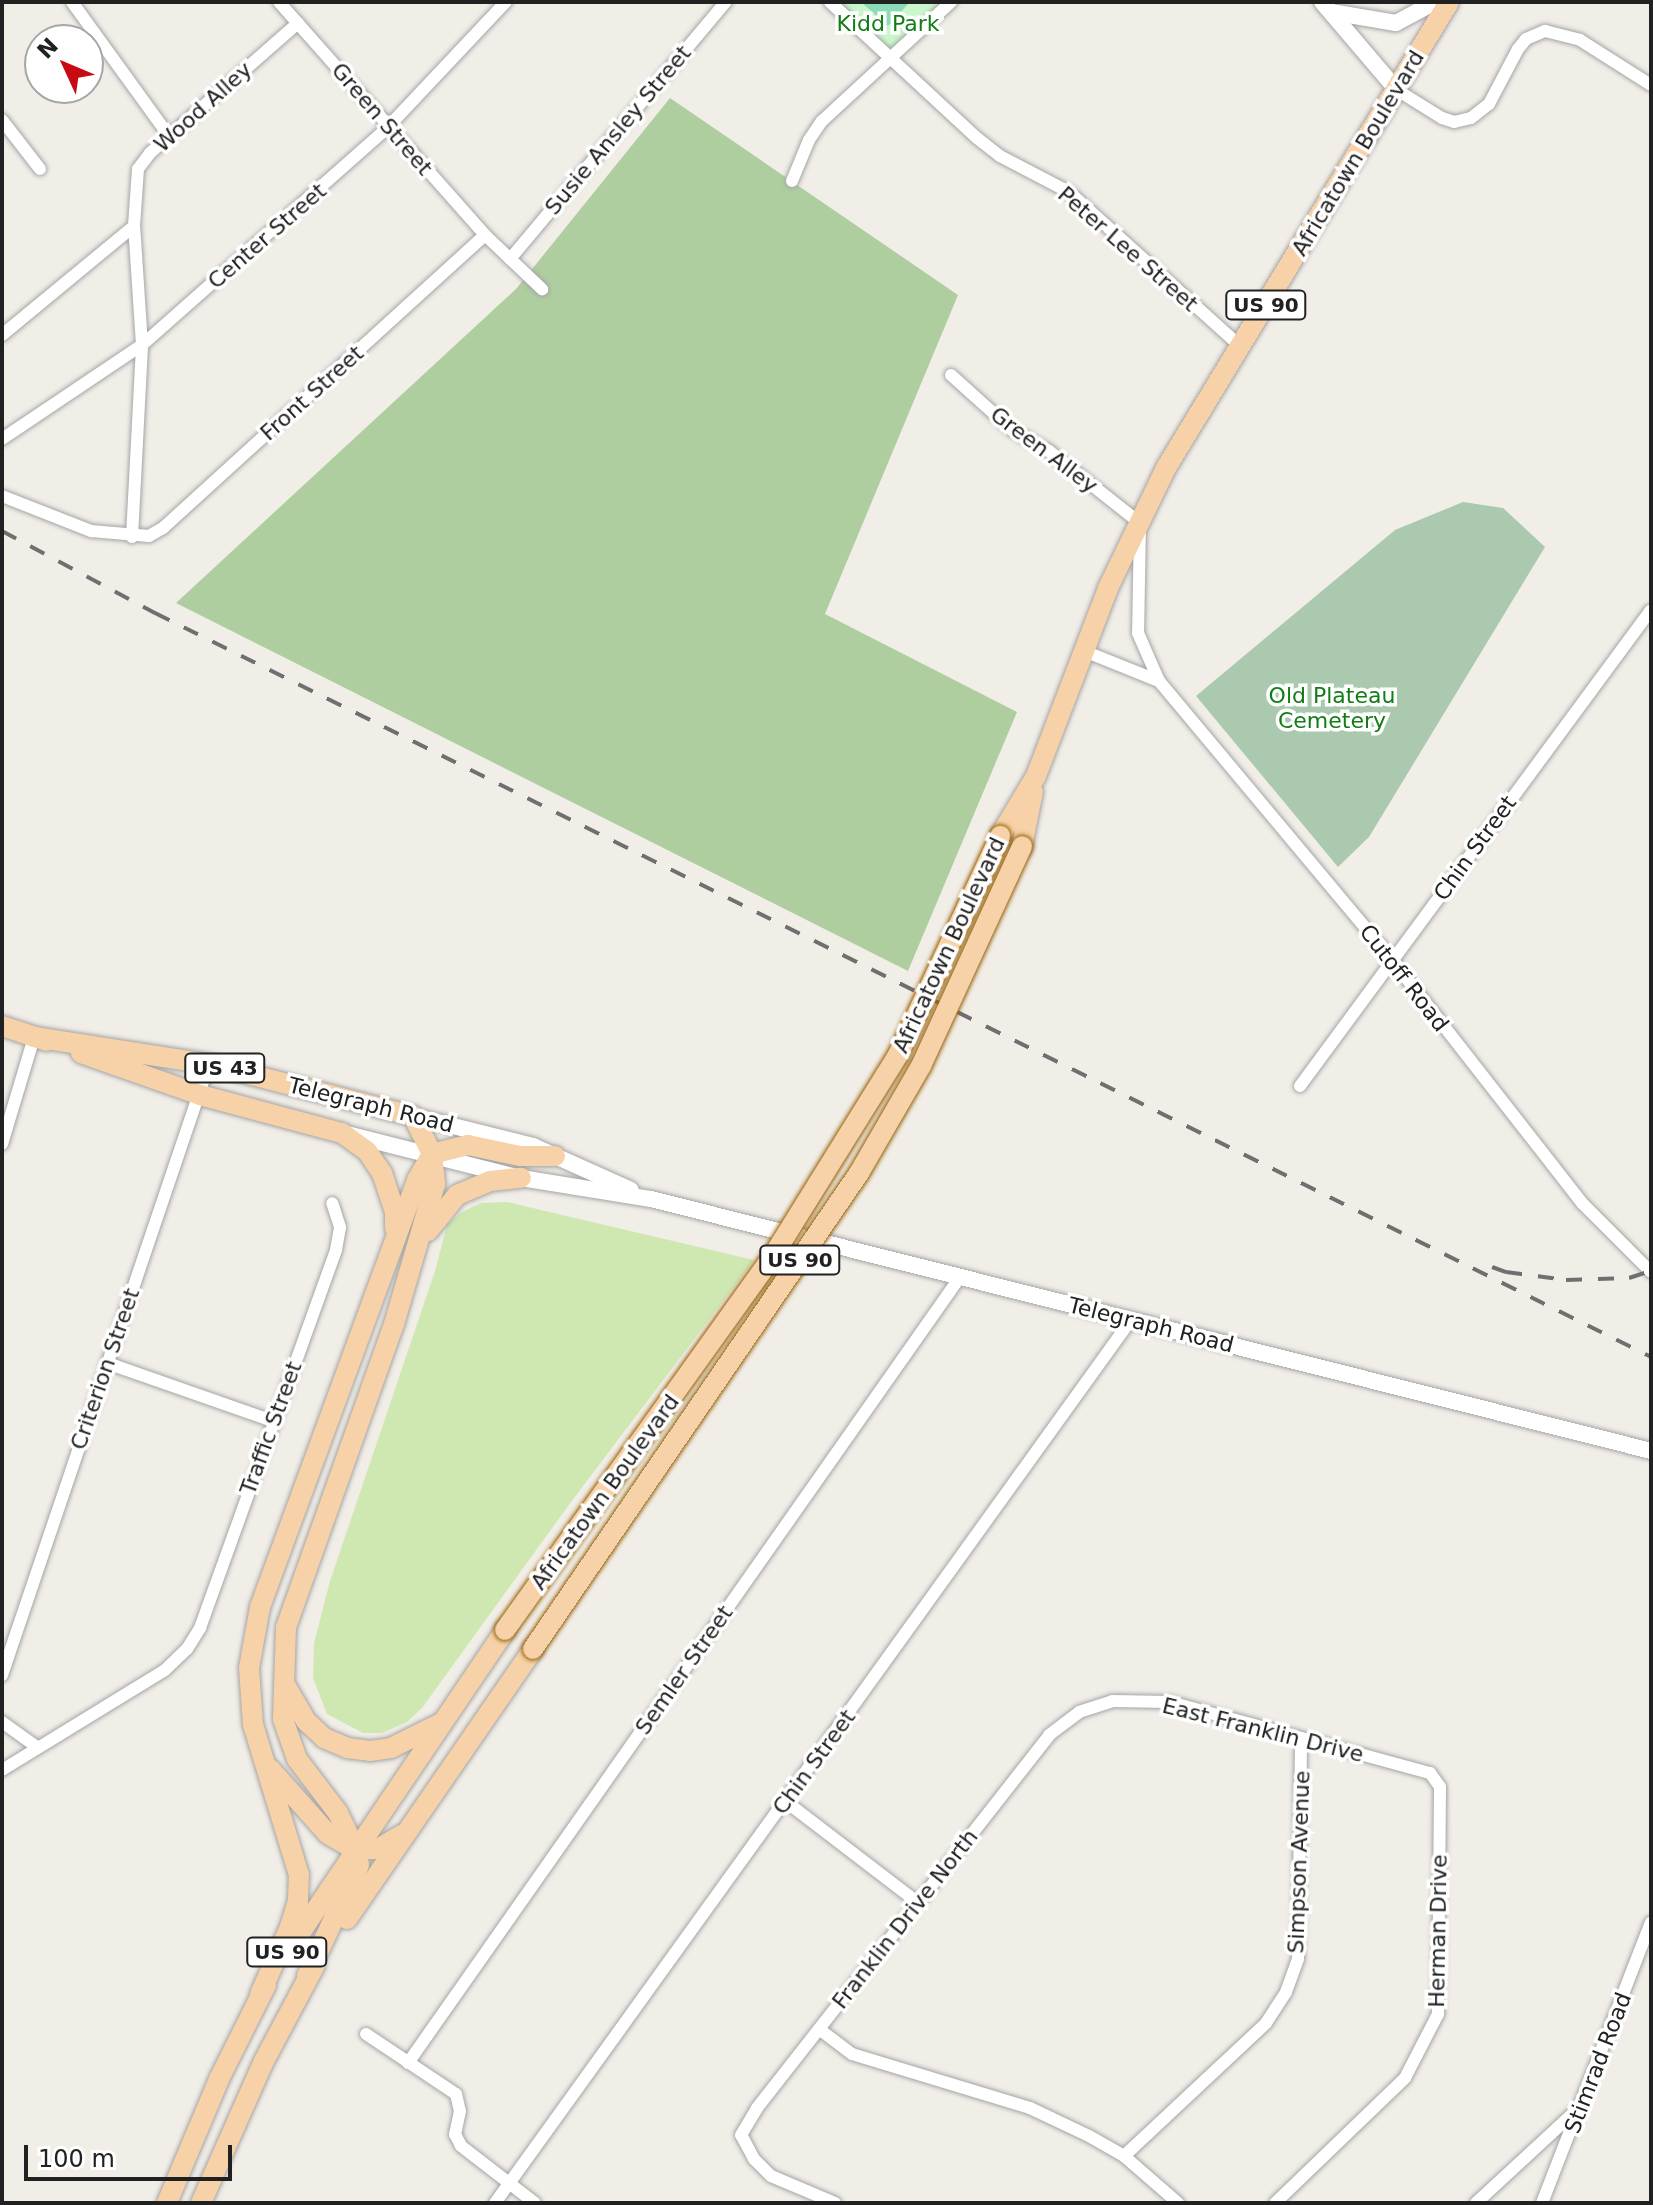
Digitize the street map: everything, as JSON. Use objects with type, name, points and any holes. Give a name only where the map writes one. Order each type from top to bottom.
[{"type":"main road","name":"Africatown Boulevard","points":[[201,2203],[264,2061],[307,1976],[859,1173],[921,1066],[1022,846],[1036,776],[1108,588],[1166,468],[1449,2]]},
{"type":"main road","points":[[1429,36],[1462,2]]},
{"type":"main road","name":"Africatown Boulevard","points":[[167,2203],[219,2079],[260,1994],[505,1630],[776,1251],[898,1055],[1000,836],[1036,776]]},
{"type":"main road","name":"Telegraph Road","points":[[2,1026],[200,1095],[342,1133]]},
{"type":"main road","name":"Telegraph Road","points":[[34,1037],[209,1064],[413,1116]]},
{"type":"main road","points":[[307,1976],[359,1865],[356,1850],[338,1813],[297,1759],[283,1719],[286,1627],[394,1324],[435,1184],[432,1154],[413,1116]]},
{"type":"main road","points":[[342,1133],[367,1151],[382,1173],[395,1212],[394,1240]]},
{"type":"main road","points":[[260,1994],[290,1927],[298,1900],[299,1875],[253,1725],[249,1668],[260,1607],[394,1240],[417,1180],[432,1154],[468,1145],[520,1156],[555,1156]]},
{"type":"main road","points":[[417,1248],[440,1212],[457,1195],[490,1181],[521,1178]]},
{"type":"main road","points":[[282,1679],[306,1721],[324,1738],[347,1748],[370,1751],[391,1748],[443,1722]]},
{"type":"main road","points":[[265,1763],[328,1834],[356,1850],[378,1849],[408,1831]]},
{"type":"street","points":[[72,2],[169,136]]},
{"type":"street","name":"Green Street","points":[[279,2],[485,235],[510,259]]},
{"type":"street","name":"Center Street","points":[[2,439],[142,345],[388,127],[506,2]]},
{"type":"street","name":"Susie Ansley Street","points":[[510,259],[726,2]]},
{"type":"street","name":"Peter Lee Street","points":[[830,2],[1000,156],[1069,192],[1241,347]]},
{"type":"street","points":[[792,181],[809,140],[822,121],[951,2]]},
{"type":"street","points":[[1326,7],[1378,22],[1396,23],[1435,2]]},
{"type":"street","points":[[1326,7],[1397,90],[1454,122],[1471,118],[1489,104],[1518,49],[1526,39],[1545,31],[1580,40],[1651,85]]},
{"type":"street","name":"Wood Alley","points":[[132,537],[142,345],[134,226],[138,169],[169,136],[298,23]]},
{"type":"street","points":[[2,120],[40,169]]},
{"type":"street","points":[[2,335],[134,226]]},
{"type":"street","name":"Front Street","points":[[132,537],[149,536],[163,528],[485,235]]},
{"type":"street","points":[[510,259],[542,289]]},
{"type":"street","name":"Green Alley","points":[[951,375],[1012,430],[1049,451],[1140,523]]},
{"type":"street","points":[[2,496],[91,531],[132,537]]},
{"type":"street","name":"Cutoff Road","points":[[1140,523],[1138,633],[1159,681],[1393,961],[1583,1204],[1651,1272]]},
{"type":"street","name":"Chin Street","points":[[1300,1086],[1651,610]]},
{"type":"street","name":"Cutoff Road","points":[[1084,651],[1159,681]]},
{"type":"street","points":[[2,1144],[34,1037]]},
{"type":"street","name":"Criterion Street","points":[[2,1675],[209,1064]]},
{"type":"street","name":"Telegraph Road","points":[[413,1116],[533,1146],[651,1199]]},
{"type":"street","name":"Telegraph Road","points":[[342,1133],[521,1178],[651,1199],[1651,1451]]},
{"type":"street","name":"Traffic Street","points":[[38,1748],[165,1670],[187,1649],[200,1628],[336,1250],[340,1227],[332,1203]]},
{"type":"street","name":"Semler Street","points":[[408,2063],[960,1277]]},
{"type":"street","name":"Chin Street","points":[[495,2203],[1131,1320]]},
{"type":"street","points":[[107,1363],[273,1421]]},
{"type":"street","name":"East Franklin Drive","points":[[1079,1712],[1112,1701],[1170,1702],[1430,1773],[1440,1787]]},
{"type":"street","name":"Franklin Drive North","points":[[835,2203],[771,2176],[754,2159],[741,2135],[757,2108],[1049,1735],[1079,1712]]},
{"type":"street","points":[[2,1722],[38,1748],[2,1770]]},
{"type":"street","name":"Simpson Avenue","points":[[1124,2156],[1266,2023],[1286,1992],[1298,1959],[1301,1738]]},
{"type":"street","name":"Herman Drive","points":[[1275,2203],[1405,2078],[1438,2014],[1440,1787]]},
{"type":"street","points":[[785,1801],[917,1902]]},
{"type":"street","name":"Stimrad Road","points":[[1542,2203],[1583,2105],[1651,1922]]},
{"type":"street","points":[[819,2029],[852,2054],[1030,2108],[1124,2156],[1178,2203]]},
{"type":"street","points":[[366,2034],[456,2094],[460,2111],[455,2134],[461,2146],[535,2203]]},
{"type":"street","points":[[1476,2203],[1583,2105]]},
{"type":"green space","name":"Kidd Park","points":[[830,2],[951,2],[890,56]]},
{"type":"green space","points":[[861,2],[909,2],[909,3],[888,26]]},
{"type":"green space","points":[[670,98],[958,295],[825,614],[1017,712],[908,971],[176,603],[516,289]]},
{"type":"green space","name":"Old Plateau Cemetery","points":[[1463,502],[1503,508],[1545,547],[1369,837],[1338,867],[1196,696],[1395,530]]},
{"type":"green space","points":[[507,1202],[754,1260],[571,1502],[422,1708],[407,1722],[382,1733],[363,1733],[327,1714],[313,1678],[314,1643],[330,1581],[435,1271],[447,1225],[460,1213],[481,1203]]},
{"type":"railway","points":[[2,531],[155,613],[1651,1357]]},
{"type":"railway","points":[[1492,1267],[1506,1272],[1566,1280],[1629,1278],[1651,1271]]}]
